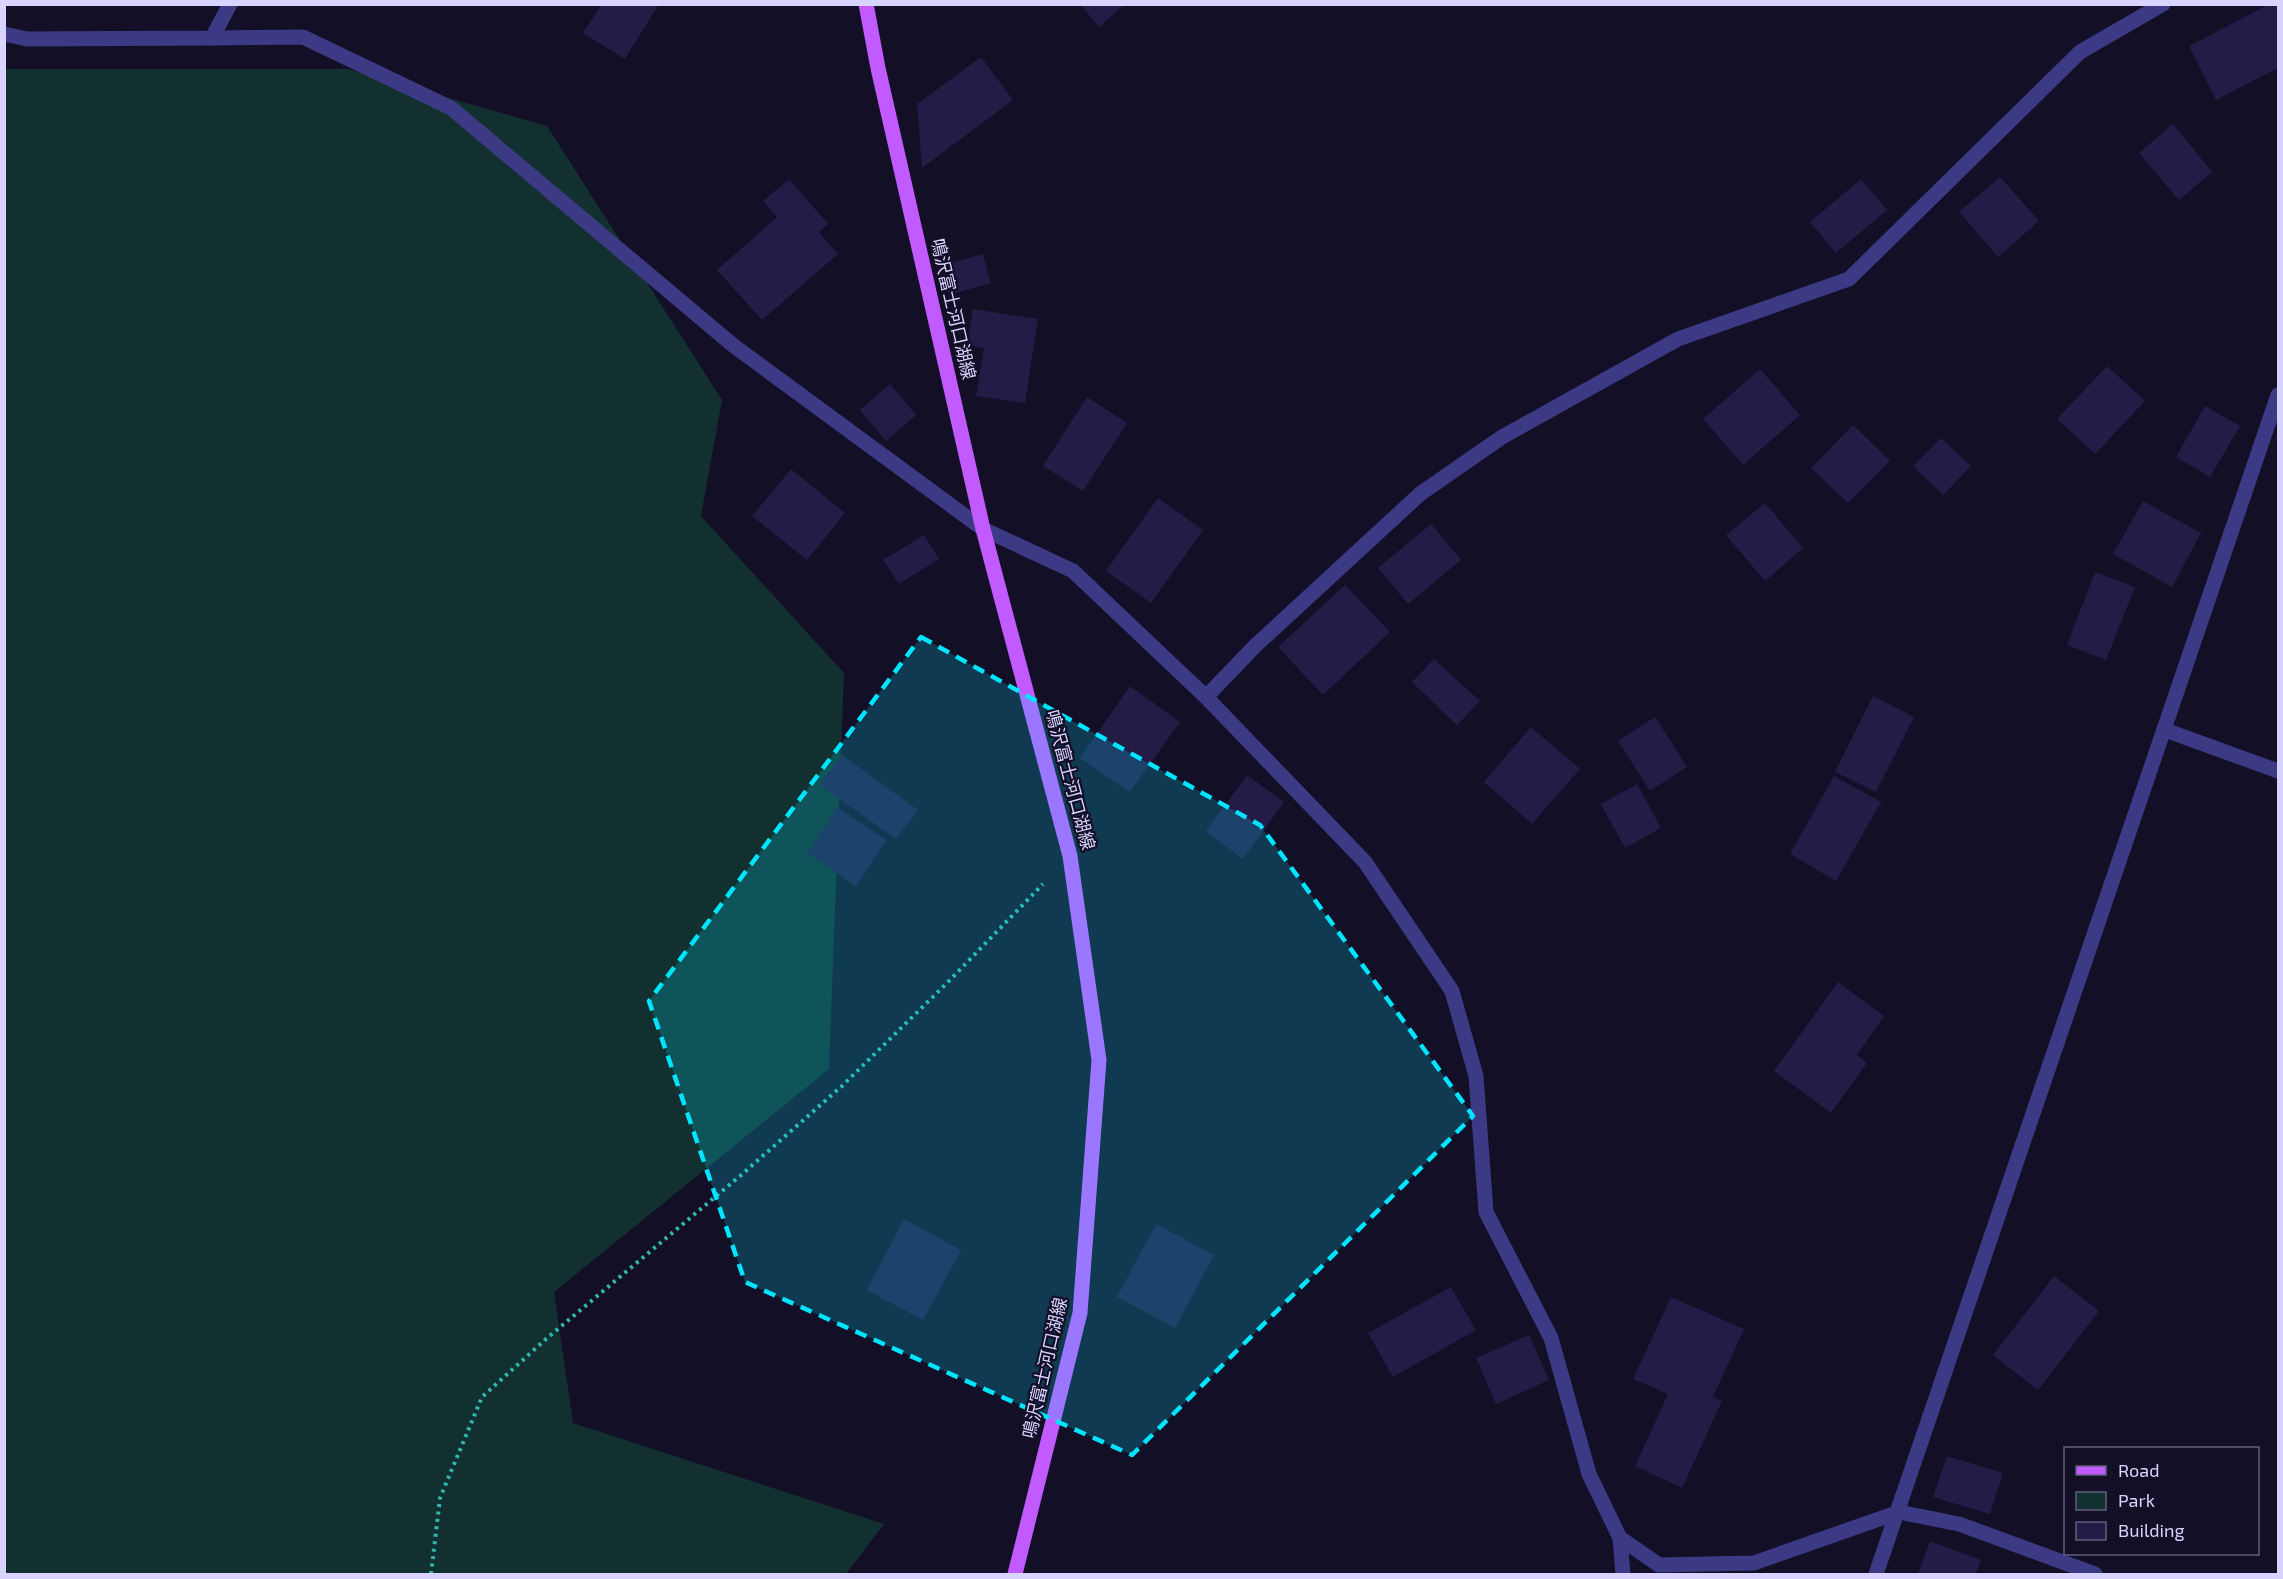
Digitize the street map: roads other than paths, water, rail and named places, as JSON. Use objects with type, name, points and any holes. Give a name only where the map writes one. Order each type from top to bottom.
[{"type":"main road","name":"鳴沢富士河口湖線","points":[[866,4],[878,68],[982,529],[1070,856],[1099,1060],[1080,1312],[1015,1575]]},
{"type":"street","points":[[212,38],[230,4]]},
{"type":"street","points":[[1206,697],[1255,646],[1420,494],[1502,437],[1677,339],[1849,279],[2080,52],[2163,4]]},
{"type":"street","points":[[4,34],[27,39],[303,37],[451,108],[734,346],[982,529],[1072,571],[1206,697],[1365,862],[1452,991],[1476,1076],[1486,1212],[1551,1338],[1589,1474],[1620,1538],[1623,1575]]},
{"type":"street","points":[[1876,1575],[2278,395]]},
{"type":"street","points":[[2165,730],[2278,771]]},
{"type":"street","points":[[1620,1538],[1659,1565],[1754,1563],[1899,1512],[1959,1524],[2095,1575]]}]
